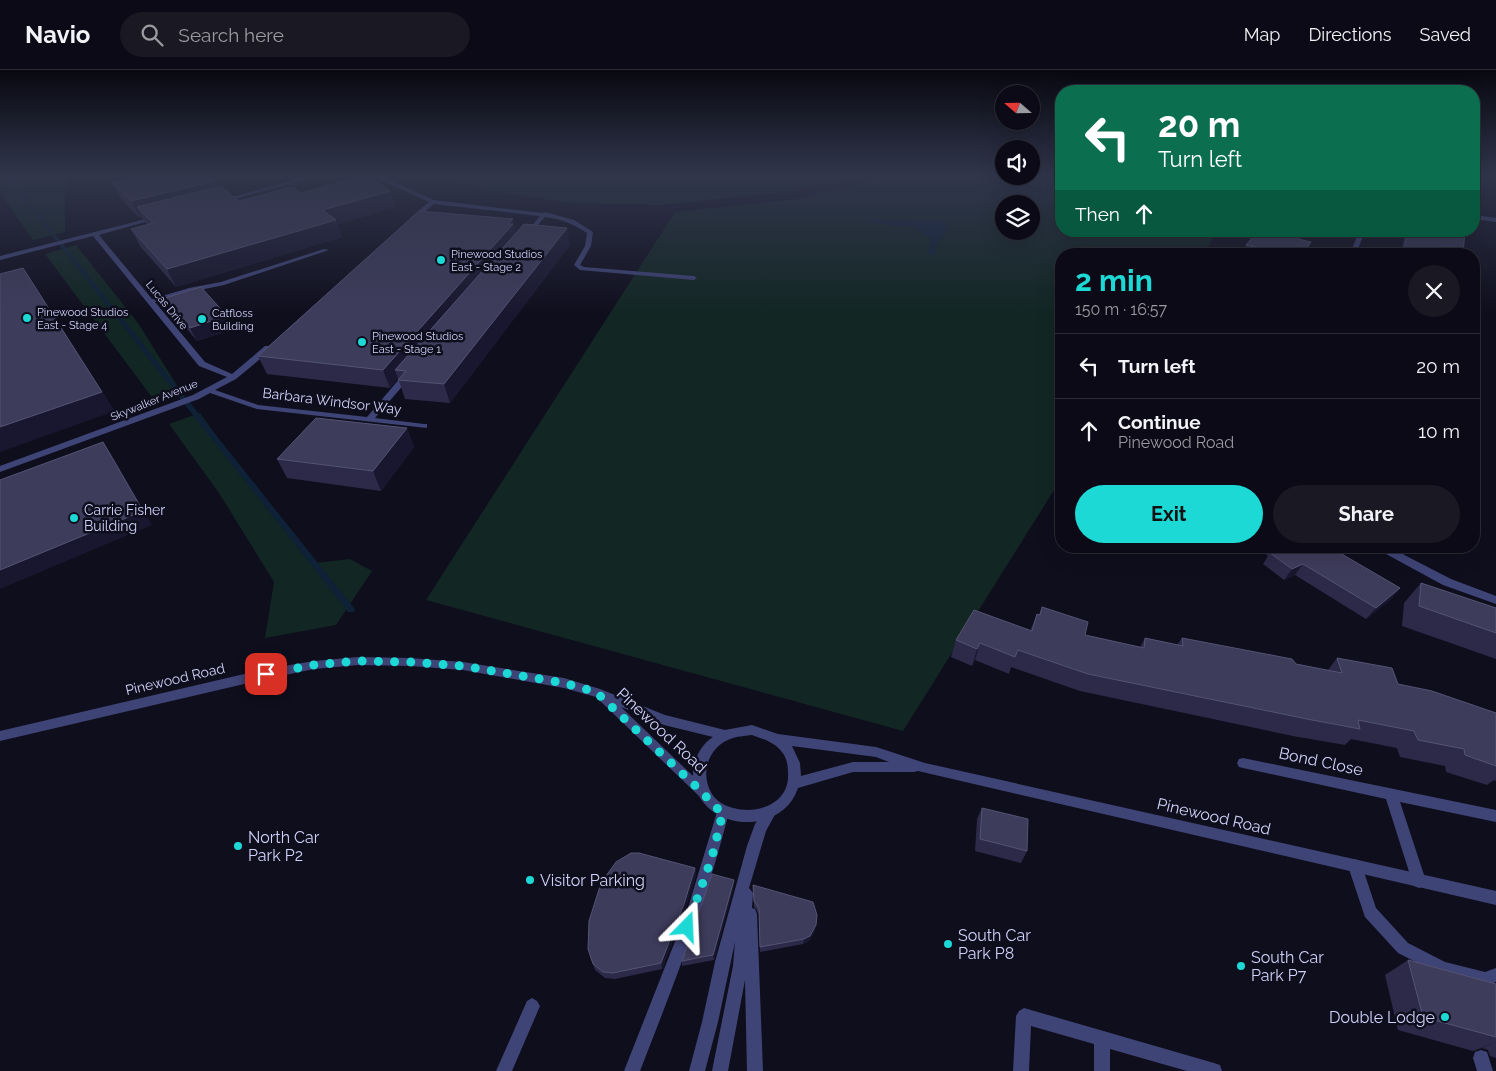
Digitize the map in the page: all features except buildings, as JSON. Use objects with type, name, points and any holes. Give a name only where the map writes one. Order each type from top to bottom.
[{"type":"street","points":[[0,258],[141,222]]},
{"type":"street","points":[[521,243],[539,222]]},
{"type":"street","points":[[573,222],[590,232],[588,248],[577,265],[582,269],[694,278]]},
{"type":"street","name":"Lucas Drive","points":[[95,234],[202,364],[233,377]]},
{"type":"street","points":[[151,301],[189,290],[222,284],[326,250]]},
{"type":"street","name":"Skywalker Avenue","points":[[0,468],[196,397],[233,377],[275,342]]},
{"type":"street","points":[[369,420],[412,370]]},
{"type":"street","name":"Barbara Windsor Way","points":[[209,390],[257,407],[424,426]]},
{"type":"street","points":[[1391,553],[1446,582],[1496,600]]},
{"type":"street","name":"Pinewood Road","points":[[0,736],[266,674],[314,665],[358,661],[463,666],[564,683],[596,692],[664,720],[725,735]]},
{"type":"street","name":"Pinewood Road","points":[[596,692],[703,793]]},
{"type":"street","points":[[697,1071],[710,1022],[722,962],[760,828],[771,812],[786,800],[794,784],[796,767],[790,751],[769,734],[752,730],[733,732],[710,745],[701,760],[698,776],[703,793],[715,807],[723,812],[743,817],[758,816],[771,812]]},
{"type":"street","name":"Pinewood Road","points":[[777,739],[876,752],[925,768],[1496,898]]},
{"type":"street","name":"Bond Close","points":[[1243,763],[1496,816]]},
{"type":"street","name":"Pinewood Road","points":[[794,784],[853,767],[925,768]]},
{"type":"street","points":[[1391,794],[1419,881]]},
{"type":"street","points":[[632,1071],[694,909],[712,857],[723,812]]},
{"type":"street","points":[[1355,866],[1370,912],[1403,948],[1443,968],[1486,979],[1496,975]]},
{"type":"street","points":[[720,1071],[740,966],[749,868]]},
{"type":"street","points":[[749,868],[755,1071]]},
{"type":"street","points":[[504,1071],[532,1006]]},
{"type":"street","points":[[1021,1071],[1024,1016],[1214,1071]]},
{"type":"street","points":[[1102,1039],[1102,1071]]},
{"type":"green space","points":[[20,222],[65,222],[65,232],[33,240]]},
{"type":"green space","points":[[669,222],[995,222],[995,240],[1040,240],[1040,222],[1055,222],[1055,237],[1214,237],[1207,248],[1055,248],[1055,489],[903,731],[426,600]]},
{"type":"green space","points":[[76,245],[138,323],[178,387],[154,400],[45,254]]},
{"type":"green space","points":[[200,413],[274,515],[315,563],[350,559],[372,571],[336,625],[265,638],[274,582],[219,493],[169,424]]},
{"type":"water","points":[[869,222],[944,222],[948,228],[936,245],[934,256],[928,254],[931,239],[915,228]]},
{"type":"waterway","points":[[43,222],[351,610]]},
{"type":"place","name":"Pinewood Studios East - Stage 2","points":[[441,260]]},
{"type":"place","name":"Pinewood Studios East - Stage 4","points":[[27,318]]},
{"type":"place","name":"Catfloss Building","points":[[202,319]]},
{"type":"place","name":"Pinewood Studios East - Stage 1","points":[[362,342]]},
{"type":"place","name":"Carrie Fisher Building","points":[[74,518]]},
{"type":"place","name":"North Car Park P2","points":[[238,846]]},
{"type":"place","name":"Visitor Parking","points":[[530,880]]},
{"type":"place","name":"South Car Park P8","points":[[948,944]]},
{"type":"place","name":"South Car Park P7","points":[[1241,966]]},
{"type":"place","name":"Double Lodge","points":[[1445,1017]]},
{"type":"route","points":[[266,674],[314,665],[358,661],[410,662],[463,666],[564,683],[596,692],[703,793],[715,807],[723,812],[712,857],[687,927]]}]
